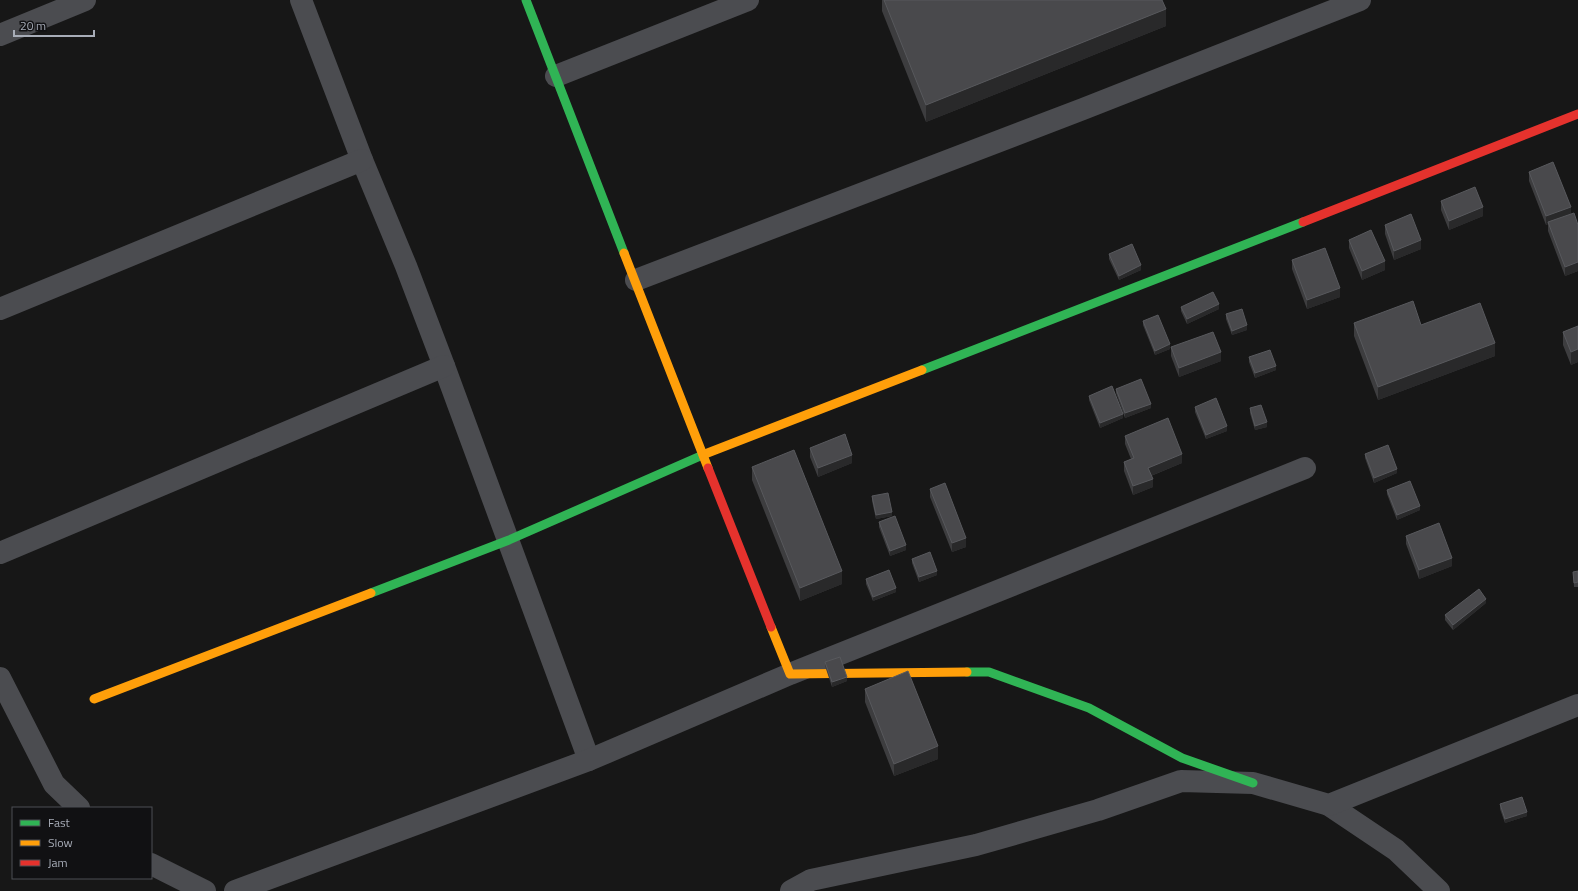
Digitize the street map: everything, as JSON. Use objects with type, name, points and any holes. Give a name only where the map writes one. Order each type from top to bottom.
[{"type":"street","points":[[0,35],[85,0]]},
{"type":"street","points":[[300,0],[362,160],[406,266],[509,540],[589,760]]},
{"type":"street","points":[[526,0],[790,674]]},
{"type":"street","points":[[556,76],[748,0]]},
{"type":"street","points":[[636,280],[1083,109],[1360,0]]},
{"type":"street","points":[[94,699],[509,540],[703,455],[1578,114]]},
{"type":"street","points":[[0,309],[362,160]]},
{"type":"street","points":[[0,553],[444,366]]},
{"type":"street","points":[[235,891],[589,760],[790,674],[1305,468]]},
{"type":"street","points":[[790,674],[989,672],[1089,708],[1182,758],[1252,783],[1329,805],[1396,850],[1439,891]]},
{"type":"street","points":[[0,678],[54,784],[78,807]]},
{"type":"street","points":[[1558,713],[1578,690]]},
{"type":"street","points":[[1329,805],[1578,705]]},
{"type":"street","points":[[791,891],[811,880],[984,842],[1098,810],[1181,781],[1252,783]]},
{"type":"street","points":[[152,864],[205,891]]},
{"type":"building","points":[[884,0],[1162,0],[1166,9],[926,105]]},
{"type":"building","points":[[1553,162],[1571,207],[1546,216],[1529,172]]},
{"type":"building","points":[[1475,187],[1483,207],[1449,221],[1441,201]]},
{"type":"building","points":[[1574,213],[1578,225],[1578,262],[1565,267],[1548,222]]},
{"type":"building","points":[[1411,214],[1421,240],[1394,251],[1385,225]]},
{"type":"building","points":[[1371,230],[1385,261],[1362,271],[1349,240]]},
{"type":"building","points":[[1132,244],[1141,265],[1119,276],[1109,254]]},
{"type":"building","points":[[1325,248],[1340,288],[1307,300],[1292,260]]},
{"type":"building","points":[[1213,292],[1219,304],[1187,319],[1181,307]]},
{"type":"building","points":[[1413,301],[1421,325],[1480,303],[1495,343],[1378,387],[1354,323]]},
{"type":"building","points":[[1242,309],[1247,325],[1232,331],[1226,314]]},
{"type":"building","points":[[1158,315],[1170,344],[1155,351],[1143,321]]},
{"type":"building","points":[[1578,326],[1578,349],[1571,352],[1563,332]]},
{"type":"building","points":[[1213,332],[1221,352],[1179,368],[1171,347]]},
{"type":"building","points":[[1270,350],[1276,366],[1255,373],[1249,357]]},
{"type":"building","points":[[1141,379],[1151,404],[1125,413],[1116,389]]},
{"type":"building","points":[[1112,386],[1123,414],[1100,423],[1089,396]]},
{"type":"building","points":[[1216,398],[1227,426],[1206,435],[1195,407]]},
{"type":"building","points":[[1261,405],[1267,422],[1255,426],[1250,408]]},
{"type":"building","points":[[1168,418],[1182,454],[1148,468],[1153,479],[1133,486],[1124,462],[1134,458],[1125,436]]},
{"type":"building","points":[[845,434],[852,455],[818,468],[810,448]]},
{"type":"building","points":[[1388,445],[1397,469],[1374,478],[1365,454]]},
{"type":"building","points":[[794,450],[842,571],[800,588],[752,467]]},
{"type":"building","points":[[1410,481],[1420,506],[1397,515],[1387,490]]},
{"type":"building","points":[[945,483],[966,538],[952,543],[930,489]]},
{"type":"building","points":[[888,493],[892,512],[876,515],[872,496]]},
{"type":"building","points":[[895,516],[906,545],[890,551],[879,522]]},
{"type":"building","points":[[1439,523],[1452,558],[1419,570],[1406,536]]},
{"type":"building","points":[[930,552],[937,571],[919,577],[912,559]]},
{"type":"building","points":[[889,570],[896,588],[873,597],[866,579]]},
{"type":"building","points":[[1578,571],[1578,582],[1574,583],[1573,572]]},
{"type":"building","points":[[1479,589],[1486,599],[1453,625],[1445,615]]},
{"type":"building","points":[[840,657],[847,677],[832,682],[825,662]]},
{"type":"building","points":[[908,671],[938,746],[894,764],[865,689]]},
{"type":"building","points":[[1522,797],[1527,812],[1505,819],[1500,804]]},
{"type":"traffic: fast","points":[[526,0],[624,253]]},
{"type":"traffic: fast","points":[[922,370],[1303,222]]},
{"type":"traffic: fast","points":[[371,593],[509,540],[705,454]]},
{"type":"traffic: fast","points":[[967,672],[989,672],[1089,708],[1182,758],[1253,783]]},
{"type":"traffic: slow","points":[[624,253],[708,468]]},
{"type":"traffic: slow","points":[[705,454],[922,370]]},
{"type":"traffic: slow","points":[[94,699],[371,593]]},
{"type":"traffic: slow","points":[[771,627],[790,674],[967,672]]},
{"type":"traffic: jam","points":[[1303,222],[1578,114]]},
{"type":"traffic: jam","points":[[708,468],[771,627]]}]
